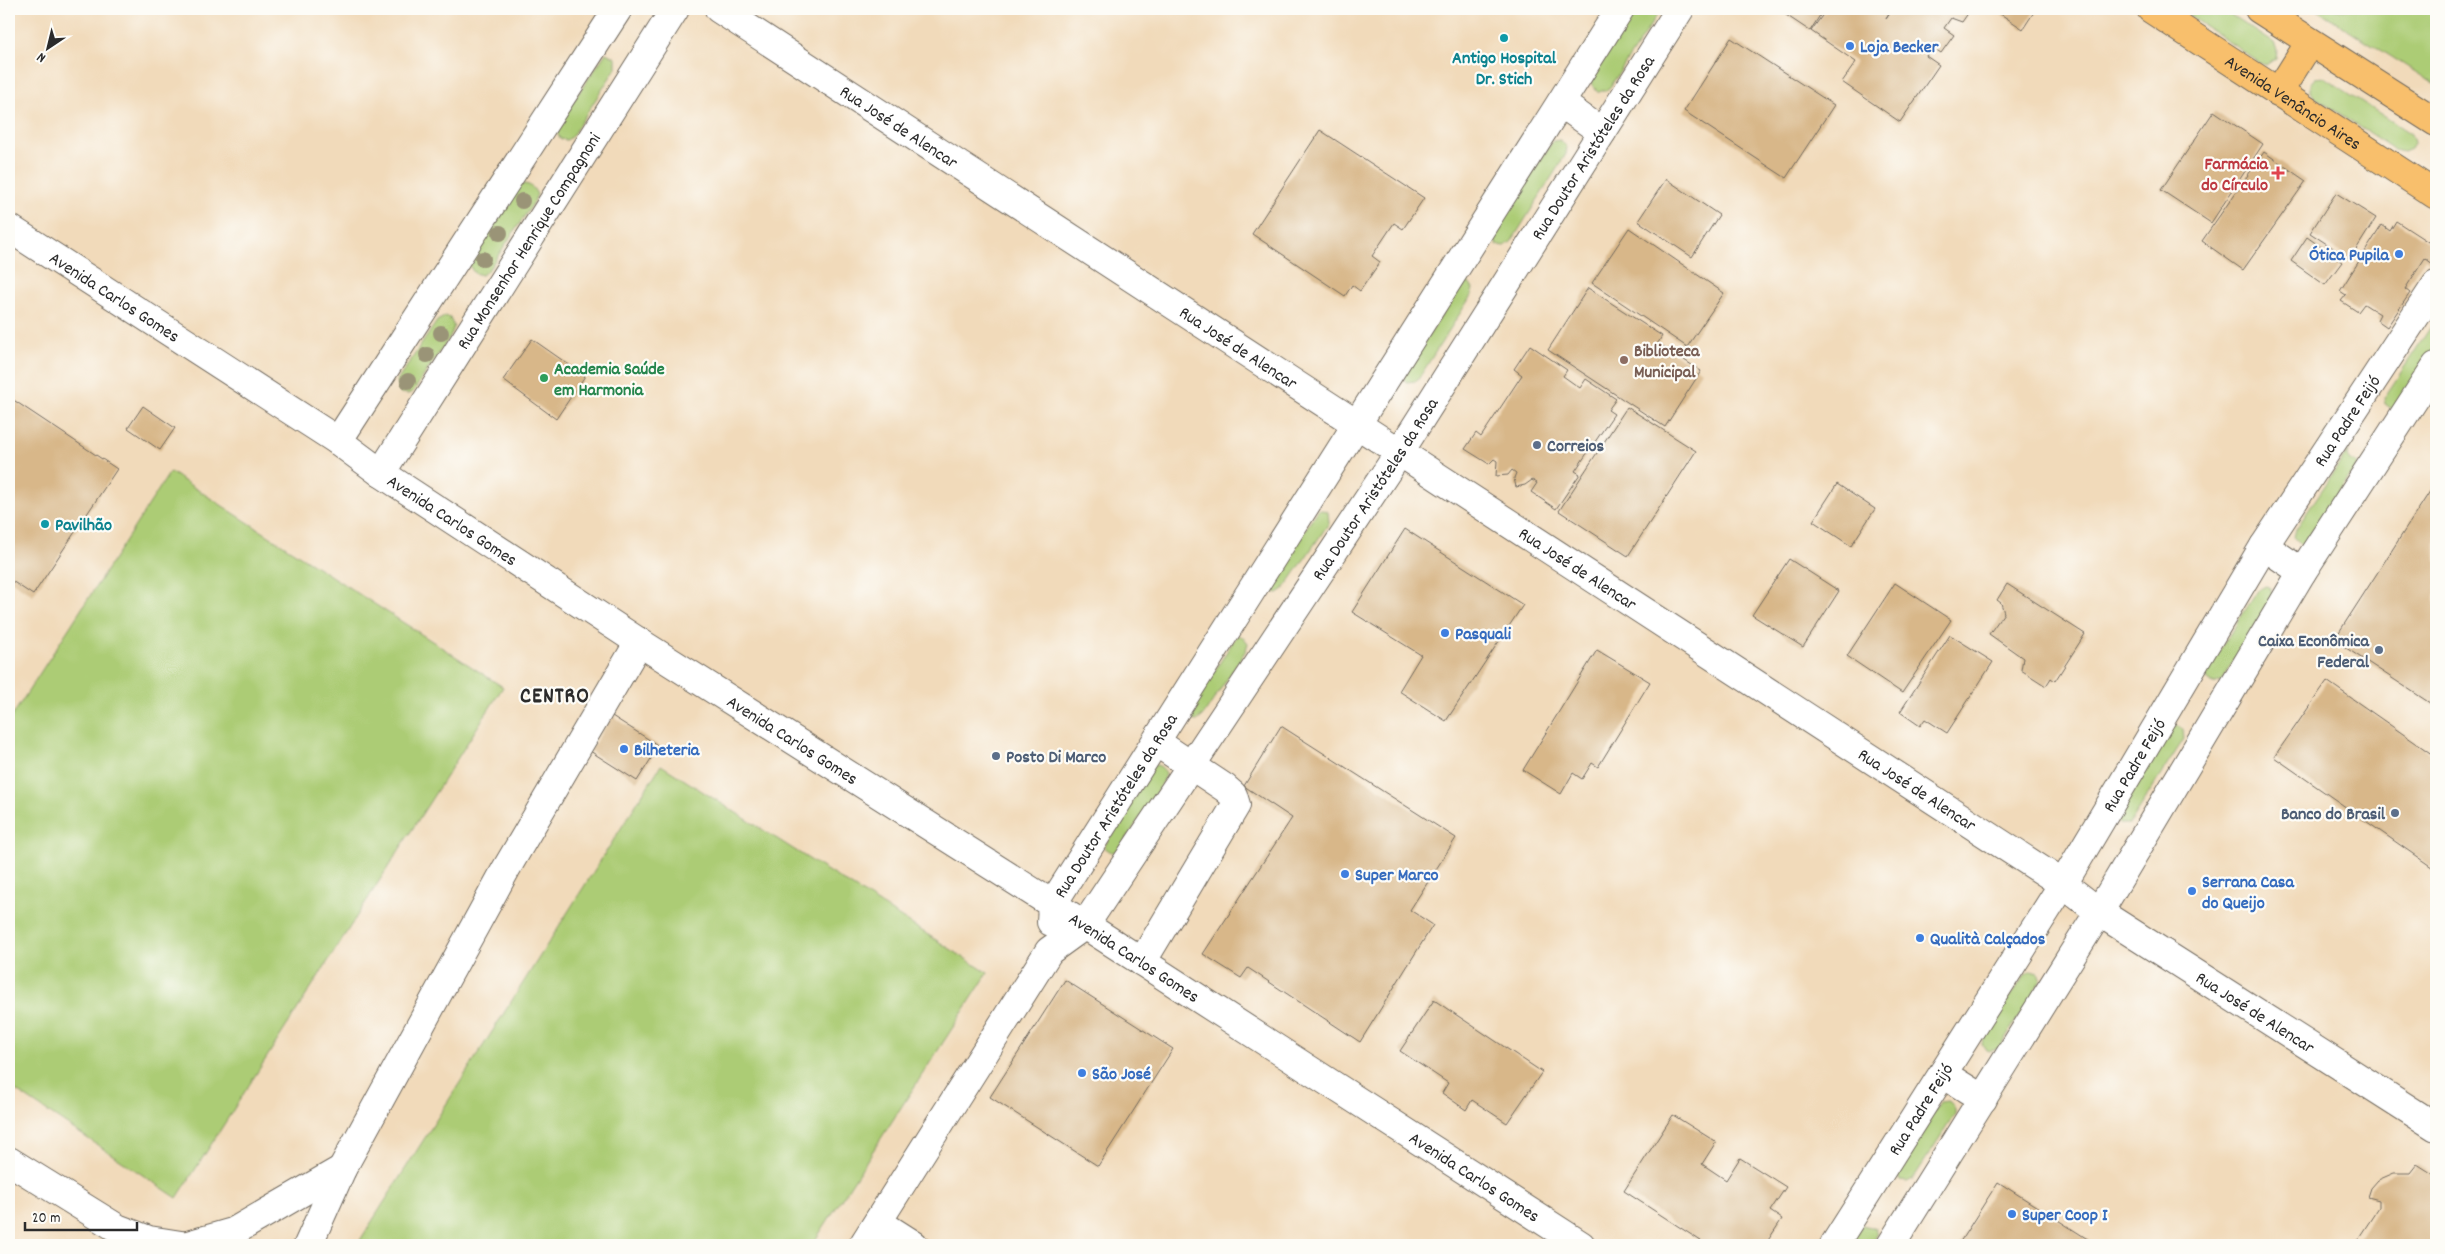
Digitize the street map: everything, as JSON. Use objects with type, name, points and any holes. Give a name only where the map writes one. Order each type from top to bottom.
[{"type":"main road","name":"Avenida Venâncio Aires","points":[[2151,9],[2436,195]]},
{"type":"main road","points":[[2259,9],[2436,122]]},
{"type":"main road","points":[[2278,93],[2310,42]]},
{"type":"street","points":[[338,441],[618,9]]},
{"type":"street","name":"Rua Monsenhor Henrique Compagnoni","points":[[381,473],[675,9]]},
{"type":"street","name":"Rua José de Alencar","points":[[719,9],[2063,884],[2099,912],[2436,1127]]},
{"type":"street","name":"Rua Doutor Aristóteles da Rosa","points":[[1049,951],[1052,905],[1620,9]]},
{"type":"street","name":"Rua Doutor Aristóteles da Rosa","points":[[863,1245],[1049,951],[1086,925],[1399,453],[1680,9]]},
{"type":"street","points":[[1561,102],[1602,132]]},
{"type":"street","name":"Avenida Carlos Gomes","points":[[9,228],[338,441],[381,473],[639,642],[1086,925],[1581,1245]]},
{"type":"street","name":"Rua Padre Feijó","points":[[1834,1245],[2063,884],[2264,546],[2436,285]]},
{"type":"street","points":[[1891,1245],[2099,912],[2302,572],[2436,366]]},
{"type":"street","points":[[2264,546],[2302,572]]},
{"type":"street","points":[[308,1245],[342,1169],[506,869],[639,642]]},
{"type":"street","points":[[1142,962],[1236,805],[1232,795],[1225,788],[1156,742]]},
{"type":"street","points":[[1943,1074],[1983,1098]]},
{"type":"street","points":[[9,1161],[117,1228],[149,1240],[181,1245]]},
{"type":"street","points":[[188,1245],[233,1232],[342,1169]]},
{"type":"street","points":[[878,1222],[914,1245]]},
{"type":"green space","points":[[1636,9],[1661,9],[1610,87],[1605,91],[1597,91],[1592,85],[1593,76]]},
{"type":"green space","points":[[2180,9],[2222,9],[2274,43],[2277,50],[2276,58],[2266,65],[2260,63]]},
{"type":"green space","points":[[2316,9],[2436,9],[2436,85]]},
{"type":"green space","points":[[606,53],[616,58],[616,68],[572,136],[567,140],[560,139],[555,128]]},
{"type":"green space","points":[[2324,77],[2411,134],[2414,142],[2410,149],[2403,152],[2395,150],[2316,98],[2310,91],[2310,84],[2315,78]]},
{"type":"green space","points":[[1560,140],[1567,147],[1566,154],[1511,242],[1505,246],[1497,245],[1492,235],[1553,141]]},
{"type":"green space","points":[[523,184],[533,188],[537,194],[534,202],[489,269],[482,275],[474,273],[469,265],[470,261],[516,190]]},
{"type":"green space","points":[[1463,282],[1469,283],[1473,289],[1471,296],[1417,381],[1406,382],[1402,376]]},
{"type":"green space","points":[[446,316],[450,318],[454,327],[451,335],[413,392],[408,394],[400,393],[397,381],[437,321]]},
{"type":"green space","points":[[2436,319],[2436,352],[2402,405],[2392,409],[2385,404],[2384,398]]},
{"type":"green space","points":[[2348,451],[2347,457],[2351,462],[2358,464],[2304,544],[2301,544],[2294,537],[2296,529]]},
{"type":"green space","points":[[170,472],[503,687],[177,1198],[9,1086],[9,721]]},
{"type":"green space","points":[[1319,509],[1328,512],[1329,523],[1284,589],[1278,593],[1272,592],[1267,586]]},
{"type":"green space","points":[[2266,586],[2270,588],[2273,595],[2222,681],[2213,684],[2205,677],[2206,671],[2259,589]]},
{"type":"green space","points":[[1237,635],[1243,637],[1248,643],[1246,650],[1203,716],[1197,721],[1190,720],[1186,717]]},
{"type":"green space","points":[[2177,726],[2183,729],[2184,739],[2129,824],[2119,824],[2115,818],[2172,727]]},
{"type":"green space","points":[[661,765],[988,973],[812,1245],[357,1245]]},
{"type":"green space","points":[[1154,765],[1160,766],[1165,771],[1164,780],[1121,847],[1111,852],[1104,847]]},
{"type":"green space","points":[[2031,971],[2038,973],[2041,981],[1999,1048],[1989,1052],[1986,1051],[1982,1045],[1983,1038],[2025,975]]},
{"type":"green space","points":[[1947,1101],[1954,1106],[1955,1114],[1913,1179],[1907,1182],[1900,1181],[1895,1171],[1941,1102]]},
{"type":"green space","points":[[1862,1225],[1875,1228],[1877,1235],[1871,1245],[1848,1245]]},
{"type":"building","points":[[1777,9],[1824,9],[1810,31]]},
{"type":"building","points":[[1827,9],[1892,9],[1886,19],[1893,9],[1971,9],[1962,22],[1951,18],[1944,28],[1954,35],[1941,53],[1932,47],[1926,56],[1939,65],[1900,122],[1842,82],[1856,62],[1811,31]]},
{"type":"building","points":[[1993,9],[2036,9],[2023,29]]},
{"type":"building","points":[[1731,38],[1834,105],[1786,178],[1684,111]]},
{"type":"building","points":[[2214,111],[2263,144],[2211,223],[2161,190]]},
{"type":"building","points":[[1320,130],[1424,198],[1403,229],[1394,223],[1372,256],[1380,262],[1360,291],[1352,285],[1345,296],[1252,234]]},
{"type":"building","points":[[2264,152],[2306,181],[2243,270],[2202,241]]},
{"type":"building","points":[[1666,179],[1719,215],[1692,257],[1638,221]]},
{"type":"building","points":[[2336,193],[2376,218],[2350,259],[2310,233]]},
{"type":"building","points":[[2396,221],[2436,247],[2436,260],[2434,265],[2425,258],[2405,289],[2410,293],[2387,327],[2377,320],[2380,314],[2364,304],[2358,312],[2341,301],[2346,295],[2340,291],[2382,225],[2390,231]]},
{"type":"building","points":[[1629,228],[1724,293],[1687,347],[1592,283]]},
{"type":"building","points":[[2307,237],[2342,262],[2325,285],[2291,261]]},
{"type":"building","name":"Biblioteca Municipal","points":[[1588,288],[1662,336],[1658,343],[1701,371],[1665,427],[1548,350]]},
{"type":"building","name":"Academia Saúde em Harmonia","points":[[532,339],[585,376],[556,419],[503,380]]},
{"type":"building","points":[[1530,345],[1567,370],[1563,376],[1580,388],[1586,379],[1616,399],[1608,410],[1614,414],[1575,471],[1580,474],[1556,509],[1531,492],[1537,483],[1532,480],[1525,485],[1516,487],[1514,478],[1516,473],[1512,470],[1508,475],[1496,476],[1497,461],[1494,459],[1489,464],[1465,449],[1476,433],[1481,437],[1522,375],[1514,369]]},
{"type":"building","name":"Pavilhão","points":[[9,397],[117,469],[33,595],[9,579]]},
{"type":"building","points":[[143,406],[175,428],[160,450],[128,428]]},
{"type":"building","points":[[1627,407],[1696,451],[1628,556],[1559,511]]},
{"type":"building","points":[[2436,482],[2436,707],[2334,640]]},
{"type":"building","points":[[1837,484],[1875,509],[1851,546],[1813,521]]},
{"type":"building","name":"Pasquali","points":[[1405,529],[1523,605],[1446,721],[1399,691],[1421,655],[1352,612]]},
{"type":"building","points":[[1789,559],[1839,591],[1803,647],[1752,615]]},
{"type":"building","points":[[1895,583],[1951,620],[1902,693],[1847,656]]},
{"type":"building","points":[[2007,584],[2085,634],[2055,681],[2051,678],[2046,686],[2021,670],[2023,658],[1989,634],[2004,613],[2001,603],[1997,600]]},
{"type":"building","points":[[1950,635],[1993,662],[1947,733],[1925,719],[1920,726],[1900,712]]},
{"type":"building","points":[[1597,650],[1650,682],[1598,767],[1592,763],[1582,779],[1573,773],[1561,794],[1523,770]]},
{"type":"building","name":"Banco do Brasil","points":[[2327,681],[2436,757],[2436,870],[2274,757]]},
{"type":"building","name":"Bilheteria","points":[[612,716],[659,746],[637,781],[590,751]]},
{"type":"building","name":"Super Marco","points":[[1281,726],[1456,838],[1410,910],[1433,925],[1360,1042],[1248,968],[1241,978],[1203,954],[1292,818],[1244,786]]},
{"type":"building","name":"São José","points":[[1065,980],[1173,1049],[1098,1166],[990,1097]]},
{"type":"building","points":[[1434,1000],[1542,1072],[1507,1123],[1472,1100],[1466,1110],[1442,1093],[1448,1083],[1400,1051]]},
{"type":"building","points":[[1673,1115],[1716,1142],[1702,1164],[1726,1180],[1740,1158],[1786,1187],[1770,1211],[1782,1219],[1765,1245],[1707,1245],[1624,1191]]},
{"type":"building","points":[[2417,1164],[2436,1176],[2436,1245],[2354,1245],[2379,1207],[2379,1200],[2368,1197],[2371,1188],[2378,1180],[2394,1173],[2410,1173]]},
{"type":"building","name":"Super Coop I","points":[[1998,1182],[2097,1245],[1958,1245]]},
{"type":"place","name":"Antigo Hospital Dr. Stich","points":[[1504,38]]},
{"type":"place","name":"Loja Becker","points":[[1850,46]]},
{"type":"place","name":"Farmácia do Círculo","points":[[2278,173]]},
{"type":"place","name":"Ótica Pupila","points":[[2399,254]]},
{"type":"place","name":"Biblioteca Municipal","points":[[1624,360]]},
{"type":"place","name":"Academia Saúde em Harmonia","points":[[544,378]]},
{"type":"place","name":"Correios","points":[[1537,445]]},
{"type":"place","name":"Pavilhão","points":[[45,524]]},
{"type":"place","name":"Pasquali","points":[[1445,633]]},
{"type":"place","name":"Caixa Econômica Federal","points":[[2379,650]]},
{"type":"place","name":"Bilheteria","points":[[624,749]]},
{"type":"place","name":"Posto Di Marco","points":[[996,756]]},
{"type":"place","name":"Banco do Brasil","points":[[2395,813]]},
{"type":"place","name":"Super Marco","points":[[1345,874]]},
{"type":"place","name":"Serrana Casa do Queijo","points":[[2192,891]]},
{"type":"place","name":"Qualità Calçados","points":[[1920,938]]},
{"type":"place","name":"São José","points":[[1082,1073]]},
{"type":"place","name":"Super Coop I","points":[[2012,1214]]},
{"type":"district","name":"CENTRO","points":[[555,694]]}]
